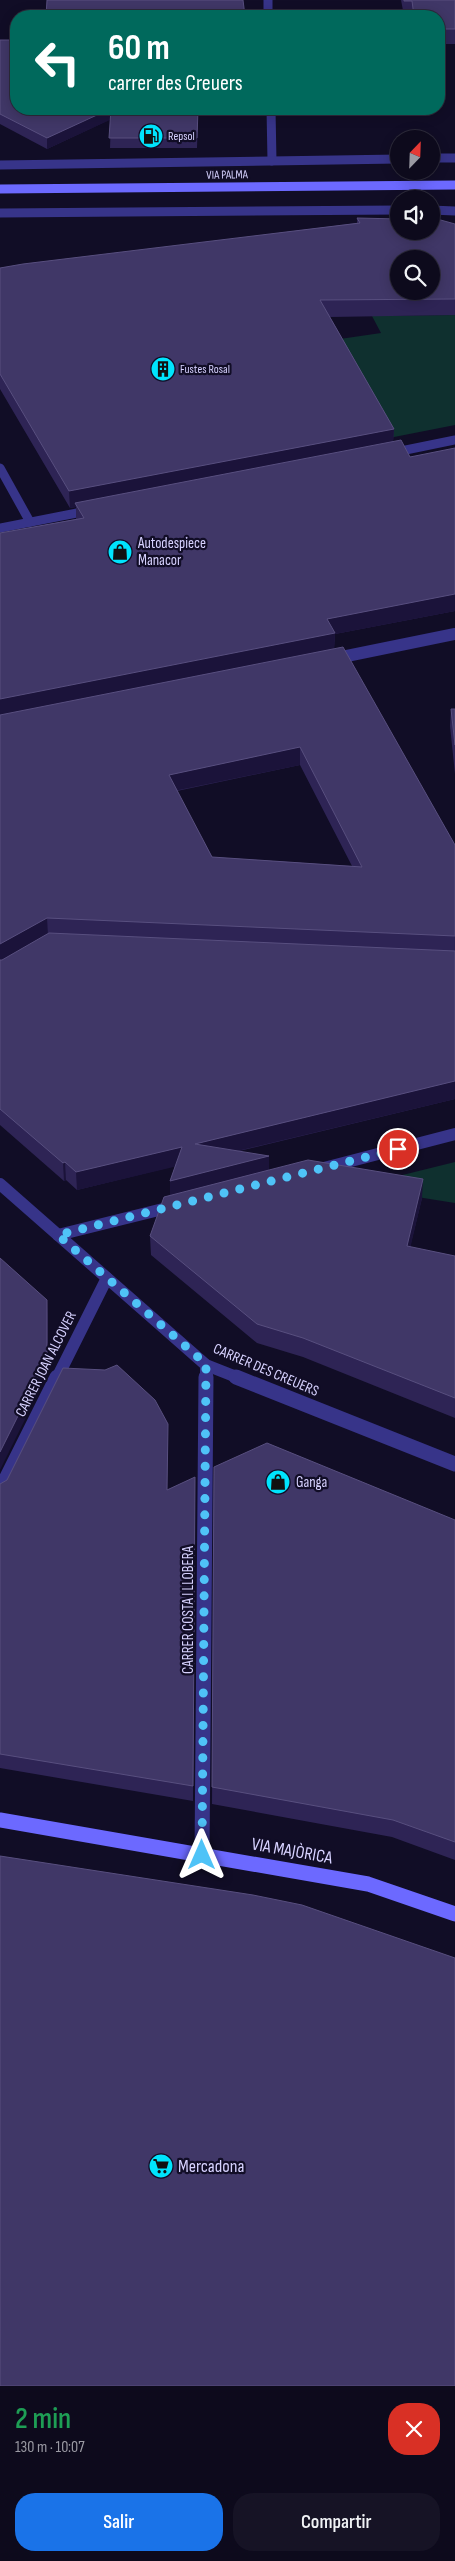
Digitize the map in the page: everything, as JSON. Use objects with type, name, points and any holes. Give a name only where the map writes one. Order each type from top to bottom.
[{"type":"main road","name":"VIA PALMA","points":[[0,189],[455,185]]},
{"type":"main road","name":"VIA MAJÒRICA","points":[[0,1820],[368,1884],[455,1914]]},
{"type":"street","points":[[271,115],[272,162]]},
{"type":"street","points":[[440,158],[455,158]]},
{"type":"street","name":"VIA PALMA","points":[[0,165],[390,159]]},
{"type":"street","points":[[0,213],[390,210]]},
{"type":"street","points":[[378,455],[455,440]]},
{"type":"street","points":[[0,468],[30,522]]},
{"type":"street","points":[[0,528],[107,507]]},
{"type":"street","points":[[320,661],[455,634]]},
{"type":"street","points":[[310,1171],[455,1134]]},
{"type":"street","name":"CARRER DES CREUERS","points":[[0,1184],[206,1364],[455,1464]]},
{"type":"street","points":[[58,1235],[184,1203]]},
{"type":"street","name":"CARRER JOAN ALCOVER","points":[[0,1491],[107,1278]]},
{"type":"street","name":"CARRER COSTA I LLOBERA","points":[[202,1855],[206,1364]]},
{"type":"green space","points":[[455,315],[455,425],[389,438],[333,340],[381,333],[372,316]]},
{"type":"green space","points":[[455,1162],[455,1203],[354,1187]]},
{"type":"building","points":[[47,0],[243,0],[244,10],[46,10]]},
{"type":"building","points":[[455,0],[455,29],[445,29],[445,10],[413,10],[412,1],[404,1]]},
{"type":"building","points":[[0,40],[10,40],[10,115],[97,115],[47,138],[0,114]]},
{"type":"building","points":[[111,115],[198,115],[197,138],[109,138]]},
{"type":"building","points":[[357,218],[390,219],[390,240],[440,240],[440,220],[455,224],[455,299],[440,299],[440,250],[390,250],[390,299],[320,300],[394,429],[69,491],[0,374],[0,268],[360,223]]},
{"type":"building","points":[[401,440],[410,457],[455,448],[455,594],[327,619],[335,633],[0,699],[0,533],[84,518],[75,503]]},
{"type":"building","points":[[343,647],[455,845],[455,936],[47,918],[0,944],[0,715]],"holes":[[[300,747],[362,867],[212,857],[169,775]]]},
{"type":"building","points":[[451,709],[455,709],[455,745]]},
{"type":"building","points":[[49,933],[455,951],[455,1081],[195,1144],[269,1156],[170,1181],[182,1147],[76,1172],[0,1109],[0,960]]},
{"type":"building","points":[[308,1160],[423,1179],[407,1246],[455,1256],[455,1398],[303,1338],[257,1324],[150,1236],[164,1197]]},
{"type":"building","points":[[0,1258],[47,1300],[47,1358],[0,1452]]},
{"type":"building","points":[[117,1365],[155,1400],[168,1424],[167,1490],[195,1477],[193,1786],[0,1754],[0,1484],[7,1480],[63,1368],[105,1370]]},
{"type":"building","points":[[267,1443],[455,1520],[455,1842],[393,1820],[212,1787],[214,1467]]},
{"type":"building","points":[[0,1856],[253,1895],[302,1905],[455,1958],[455,2386],[0,2386]]},
{"type":"place","name":"Repsol","points":[[151,136]]},
{"type":"place","name":"Fustes Rosal","points":[[163,369]]},
{"type":"place","name":"Autodespiece Manacor","points":[[120,552]]},
{"type":"place","name":"Ganga","points":[[278,1482]]},
{"type":"place","name":"Mercadona","points":[[161,2166]]},
{"type":"route","points":[[202,1855],[206,1364],[58,1235],[398,1149]]}]
